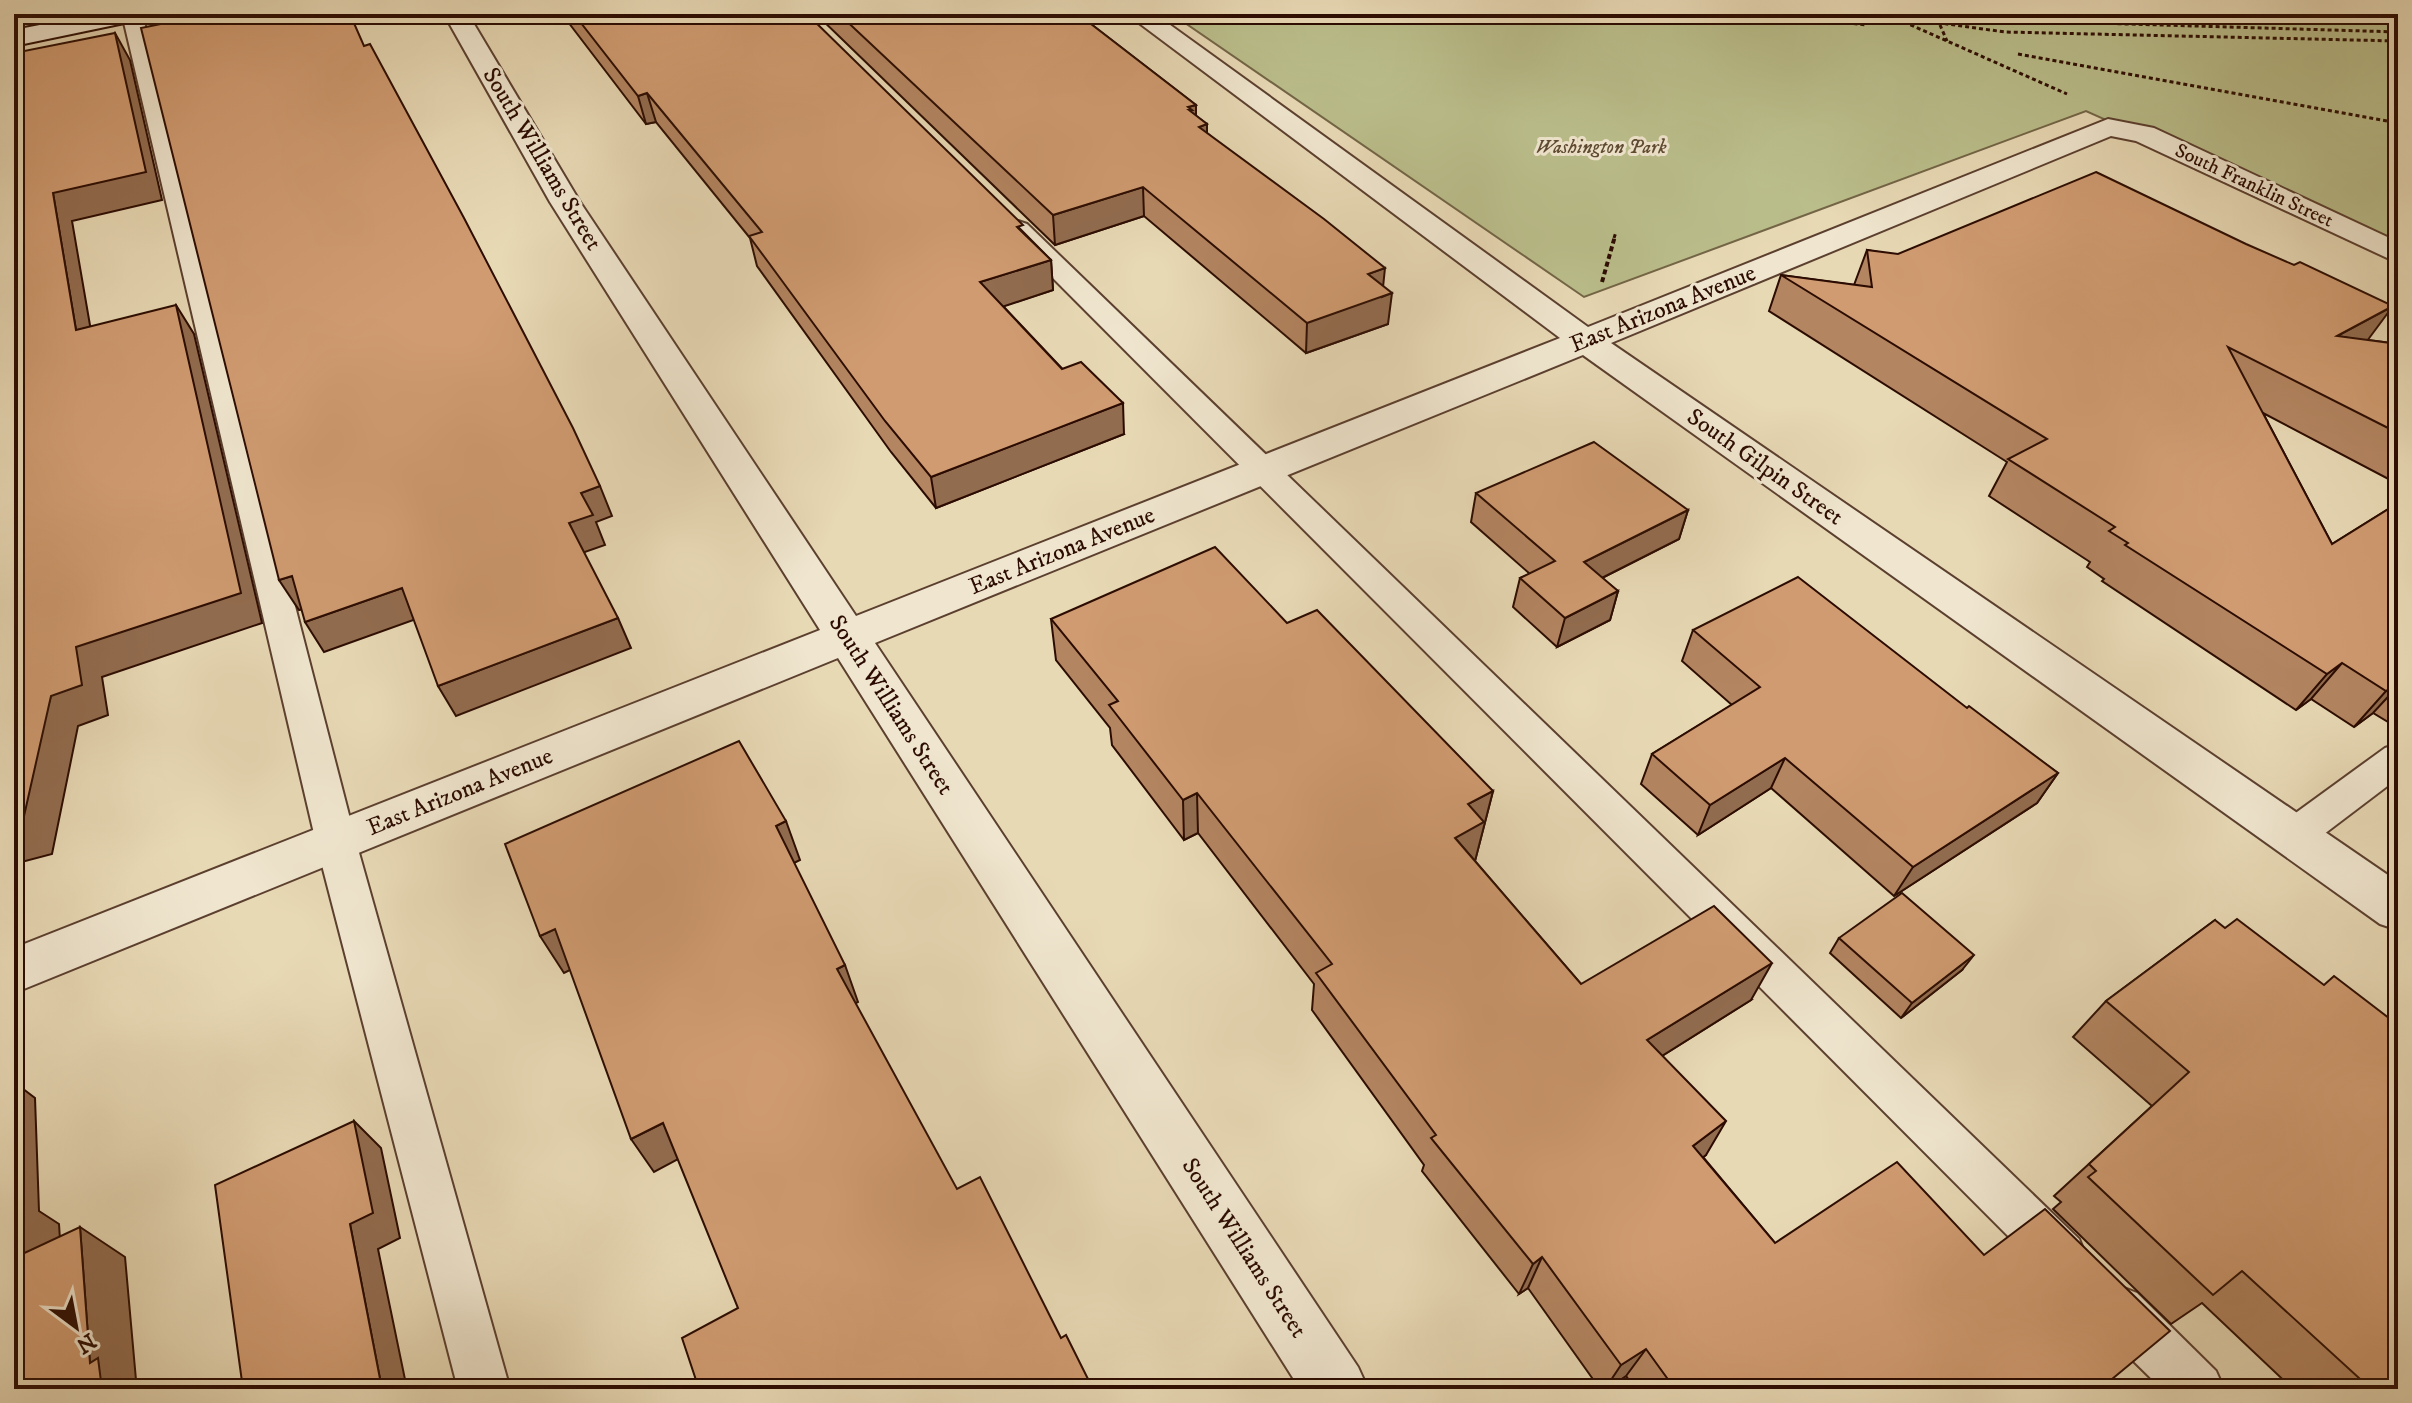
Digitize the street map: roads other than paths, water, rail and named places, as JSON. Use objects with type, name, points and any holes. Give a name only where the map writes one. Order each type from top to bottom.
[{"type":"street","points":[[14,38],[133,14]]},
{"type":"street","name":"South Williams Street","points":[[456,14],[565,202],[1336,1389]]},
{"type":"street","name":"South Gilpin Street","points":[[1139,14],[1584,340],[2398,909]]},
{"type":"street","name":"East Arizona Avenue","points":[[14,971],[1262,471],[2108,127]]},
{"type":"street","name":"South Franklin Street","points":[[2108,127],[2144,134],[2398,254]]},
{"type":"lane","points":[[133,14],[336,842],[484,1389]]},
{"type":"lane","points":[[992,203],[2198,1389]]},
{"type":"lane","points":[[2293,836],[2398,758]]},
{"type":"park label","name":"Washington Park","points":[[1601,147]]}]
